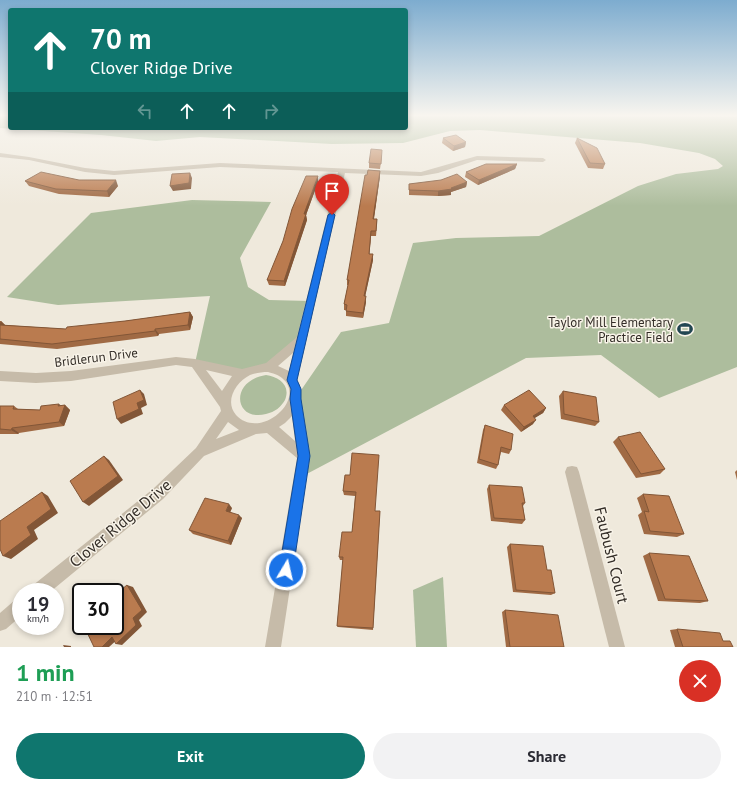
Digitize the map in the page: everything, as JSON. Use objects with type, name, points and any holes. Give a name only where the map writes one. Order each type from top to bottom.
[{"type":"street","points":[[0,155],[38,159],[97,172],[131,172],[204,165],[421,174],[436,171],[477,158],[543,160]]},
{"type":"street","points":[[292,380],[342,171]]},
{"type":"street","name":"Clover Ridge Drive","points":[[49,583],[158,494],[200,452],[226,408],[227,392],[233,382],[242,374],[257,368],[269,367],[301,340]]},
{"type":"street","name":"Bridlerun Drive","points":[[0,376],[36,378],[71,376],[176,361],[195,363],[242,374]]},
{"type":"street","points":[[195,363],[226,408],[233,421],[243,427],[255,429]]},
{"type":"street","points":[[269,367],[280,370],[292,380],[296,389],[295,399],[304,456],[273,647]]},
{"type":"street","name":"Clover Ridge Drive","points":[[200,452],[255,429],[268,426],[282,419],[290,410],[295,399]]},
{"type":"street","points":[[268,426],[304,456]]},
{"type":"street","name":"Faubush Court","points":[[572,472],[617,647]]},
{"type":"street","points":[[0,623],[12,613]]},
{"type":"green space","points":[[659,146],[737,146],[737,367],[659,398],[601,355],[526,358],[301,477],[295,399],[341,332],[389,323],[413,243],[456,238],[539,236],[638,186],[676,174],[718,169],[723,166],[715,159],[699,153]]},
{"type":"green space","points":[[192,200],[271,202],[240,258],[248,287],[269,300],[310,301],[301,340],[269,367],[242,374],[195,363],[210,296],[58,305],[7,297],[91,213]]},
{"type":"green space","points":[[266,375],[271,376],[283,383],[286,390],[285,400],[277,409],[266,414],[255,415],[247,412],[242,407],[240,400],[241,392],[246,385],[254,379]]},
{"type":"green space","points":[[443,577],[447,647],[416,647],[413,590]]},
{"type":"building","points":[[581,146],[593,146],[597,148],[605,164],[590,163]]},
{"type":"building","points":[[371,149],[382,150],[381,164],[369,163]]},
{"type":"building","points":[[486,164],[517,164],[479,180],[466,172]]},
{"type":"building","points":[[368,170],[380,171],[373,219],[377,219],[376,231],[371,231],[369,254],[373,254],[364,296],[366,296],[363,313],[346,311],[347,305],[344,304],[365,175],[367,175]]},
{"type":"building","points":[[41,172],[79,180],[116,180],[107,191],[56,189],[25,181]]},
{"type":"building","points":[[190,173],[189,183],[170,186],[172,174]]},
{"type":"building","points":[[457,174],[467,182],[451,188],[452,189],[438,191],[409,190],[409,184],[441,180]]},
{"type":"building","points":[[306,176],[318,176],[304,214],[306,214],[284,281],[267,280],[283,241],[292,209]]},
{"type":"building","points":[[190,312],[188,325],[155,329],[155,331],[52,344],[0,339],[0,325],[66,329],[67,327]]},
{"type":"building","points":[[140,390],[144,400],[137,403],[139,409],[117,419],[113,402]]},
{"type":"building","points":[[529,390],[546,408],[533,416],[536,420],[524,427],[504,405]]},
{"type":"building","points":[[563,391],[596,397],[599,422],[564,414]]},
{"type":"building","points":[[59,404],[58,406],[65,405],[59,422],[12,428],[11,430],[0,429],[0,406],[14,406],[13,409],[40,410],[41,406]]},
{"type":"building","points":[[485,425],[513,434],[511,450],[501,447],[498,465],[479,459]]},
{"type":"building","points":[[640,432],[665,469],[641,474],[618,437]]},
{"type":"building","points":[[352,453],[379,455],[375,511],[380,511],[373,628],[337,626],[343,557],[339,557],[342,532],[352,532],[356,492],[343,491],[345,475],[350,475]]},
{"type":"building","points":[[104,456],[118,476],[83,502],[70,481]]},
{"type":"building","points":[[489,485],[522,487],[525,503],[522,503],[525,520],[494,518]]},
{"type":"building","points":[[42,492],[51,509],[27,527],[31,535],[3,556],[0,549],[0,521]]},
{"type":"building","points":[[643,494],[669,496],[684,534],[650,531],[644,511],[649,512]]},
{"type":"building","points":[[205,498],[229,504],[226,511],[239,515],[228,541],[189,530]]},
{"type":"building","points":[[510,544],[543,546],[547,570],[551,570],[555,593],[516,590]]},
{"type":"building","points":[[649,553],[689,556],[708,601],[665,599]]},
{"type":"building","points":[[127,585],[142,610],[133,618],[136,625],[116,644],[112,637],[102,647],[94,647],[88,635],[124,635],[124,588]]},
{"type":"building","points":[[505,610],[558,615],[564,647],[510,647]]},
{"type":"building","points":[[677,629],[720,633],[723,641],[730,641],[733,647],[683,647]]},
{"type":"place","name":"Taylor Mill Elementary Practice Field","points":[[685,329]]},
{"type":"route","points":[[286,570],[304,456],[295,399],[296,389],[292,380],[332,215]]}]
